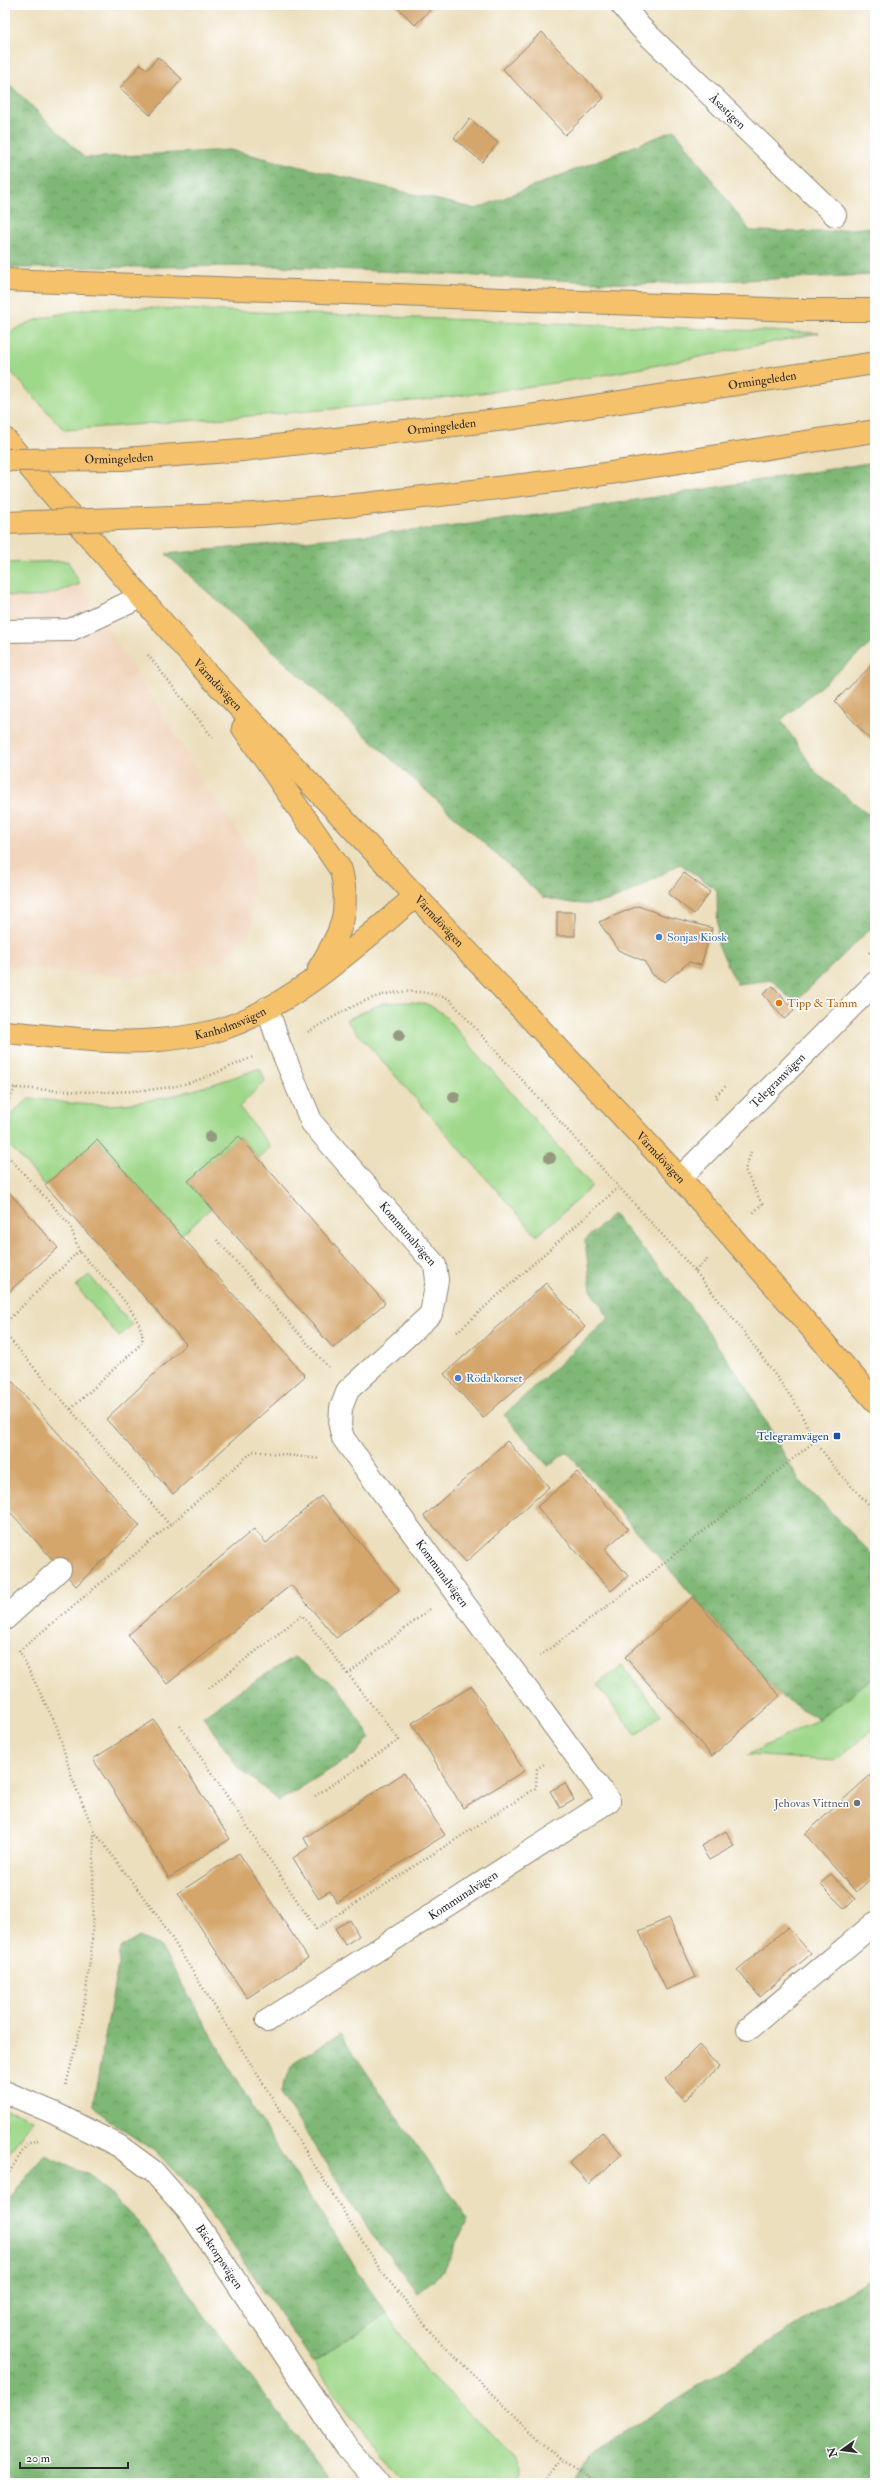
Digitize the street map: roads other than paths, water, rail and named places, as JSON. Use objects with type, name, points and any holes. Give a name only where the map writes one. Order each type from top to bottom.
[{"type":"main road","points":[[5,280],[794,310],[875,310]]},
{"type":"main road","name":"Ormingeleden","points":[[5,460],[124,459],[242,450],[515,418],[875,363]]},
{"type":"main road","points":[[5,523],[256,514],[366,504],[579,478],[875,431]]},
{"type":"main road","name":"Värmdövägen","points":[[5,439],[202,668],[680,1178],[875,1401]]},
{"type":"main road","points":[[202,668],[341,870],[346,891],[346,907],[338,937],[311,982]]},
{"type":"main road","name":"Kanholmsvägen","points":[[5,1032],[123,1041],[159,1040],[225,1028],[267,1008],[311,982],[416,896]]},
{"type":"street","name":"Åsastigen","points":[[622,5],[641,28],[835,215]]},
{"type":"street","points":[[5,631],[70,630],[141,597]]},
{"type":"street","name":"Telegramvägen","points":[[680,1178],[875,984]]},
{"type":"street","name":"Kommunalvägen","points":[[267,1008],[280,1046],[312,1123],[435,1265],[437,1280],[431,1314],[348,1390],[341,1408],[340,1426],[343,1438],[609,1801],[267,2021]]},
{"type":"street","points":[[5,1620],[60,1569]]},
{"type":"street","points":[[748,2029],[875,1923]]},
{"type":"street","name":"Bäcktorpsvägen","points":[[5,2092],[54,2113],[119,2146],[153,2171],[191,2214],[345,2445],[378,2483]]},
{"type":"place","name":"Sonjas Kiosk","points":[[659,937]]},
{"type":"place","name":"Tipp & Tamm","points":[[779,1003]]},
{"type":"place","name":"Röda korset","points":[[458,1378]]},
{"type":"place","name":"Telegramvägen","points":[[837,1436]]},
{"type":"place","name":"Jehovas Vittnen","points":[[857,1803]]}]
